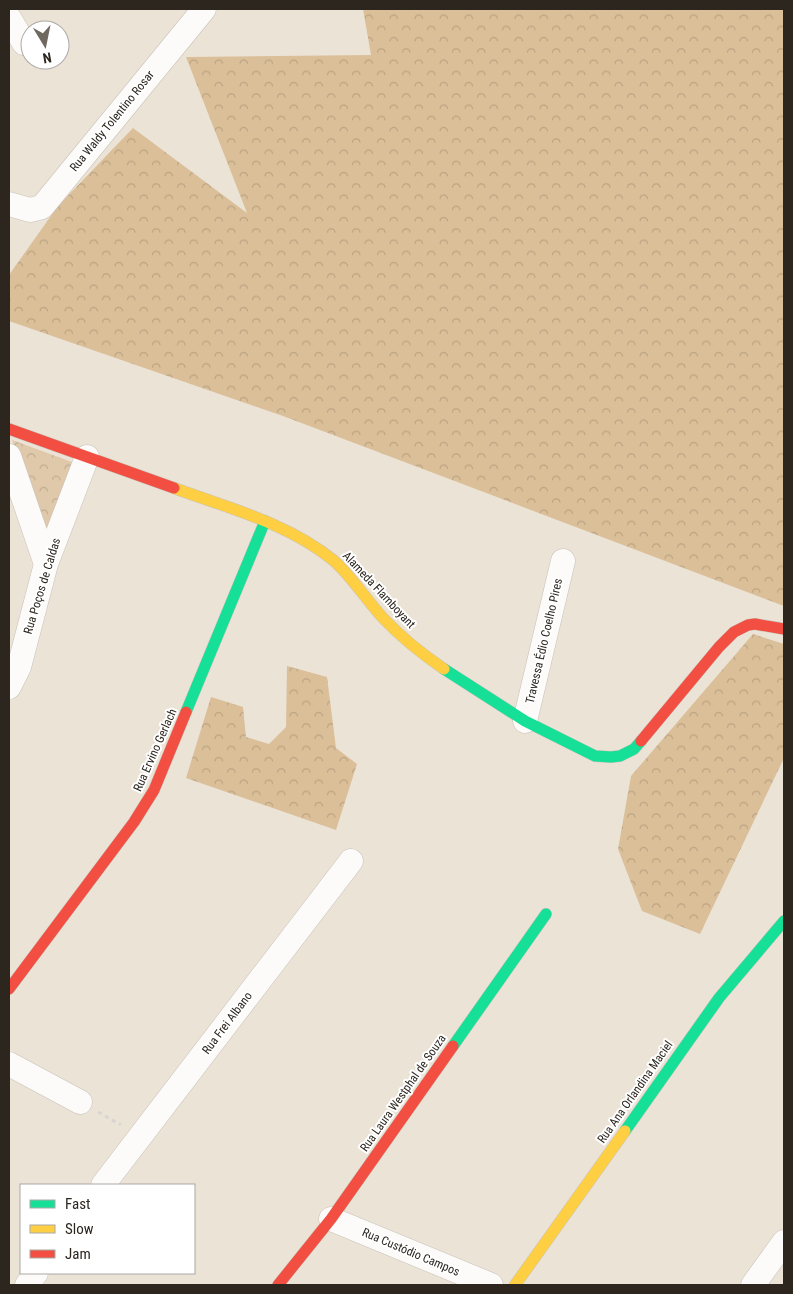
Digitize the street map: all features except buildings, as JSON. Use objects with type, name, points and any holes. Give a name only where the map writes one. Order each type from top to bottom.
[{"type":"street","name":"Rua Waldy Tolentino Rosar","points":[[9,204],[30,210],[42,207],[204,9]]},
{"type":"street","points":[[9,18],[20,36]]},
{"type":"street","name":"Alameda Flamboyant","points":[[9,428],[265,521],[302,538],[334,561],[384,618],[422,654],[525,721],[595,756],[608,758],[620,756],[634,749],[730,636],[742,626],[754,624],[784,629]]},
{"type":"street","points":[[9,456],[46,564]]},
{"type":"street","name":"Rua Poços de Caldas","points":[[9,687],[19,667],[46,564],[86,457]]},
{"type":"street","name":"Rua Ervino Gerlach","points":[[9,989],[134,822],[154,790],[265,521]]},
{"type":"street","name":"Travessa Édio Coelho Pires","points":[[525,721],[563,561]]},
{"type":"street","name":"Rua Frei Albano","points":[[104,1184],[351,861]]},
{"type":"street","name":"Rua Laura Westphal de Souza","points":[[278,1285],[331,1219],[546,914]]},
{"type":"street","name":"Rua Ana Orlandina Maciel","points":[[515,1285],[719,998],[784,921]]},
{"type":"street","points":[[9,1064],[80,1102]]},
{"type":"street","name":"Rua Custódio Campos","points":[[331,1219],[491,1285]]},
{"type":"street","points":[[753,1285],[784,1242]]},
{"type":"street","points":[[27,1285],[35,1274]]},
{"type":"path","points":[[80,1102],[141,1136]]},
{"type":"green space","points":[[363,9],[784,9],[784,606],[283,416],[9,321],[9,275],[58,206],[133,128],[247,213],[186,57],[371,55]]},
{"type":"green space","points":[[12,440],[72,462],[47,532]]},
{"type":"green space","points":[[753,634],[784,644],[784,758],[700,934],[642,911],[618,849],[631,776]]},
{"type":"green space","points":[[287,666],[327,677],[336,748],[357,764],[336,830],[186,778],[211,697],[243,707],[246,737],[269,744],[286,727]]},
{"type":"traffic: fast","points":[[186,712],[265,521]]},
{"type":"traffic: fast","points":[[444,669],[525,721],[595,756],[620,756],[634,749],[641,741]]},
{"type":"traffic: fast","points":[[453,1046],[546,914]]},
{"type":"traffic: fast","points":[[625,1131],[719,998],[784,921]]},
{"type":"traffic: slow","points":[[174,488],[277,526],[315,547],[339,566],[397,632],[444,669]]},
{"type":"traffic: slow","points":[[515,1285],[625,1131]]},
{"type":"traffic: jam","points":[[9,429],[174,488]]},
{"type":"traffic: jam","points":[[641,741],[719,647],[734,632],[748,625],[755,624],[784,629]]},
{"type":"traffic: jam","points":[[9,989],[134,822],[154,790],[186,712]]},
{"type":"traffic: jam","points":[[278,1285],[331,1219],[453,1046]]}]
